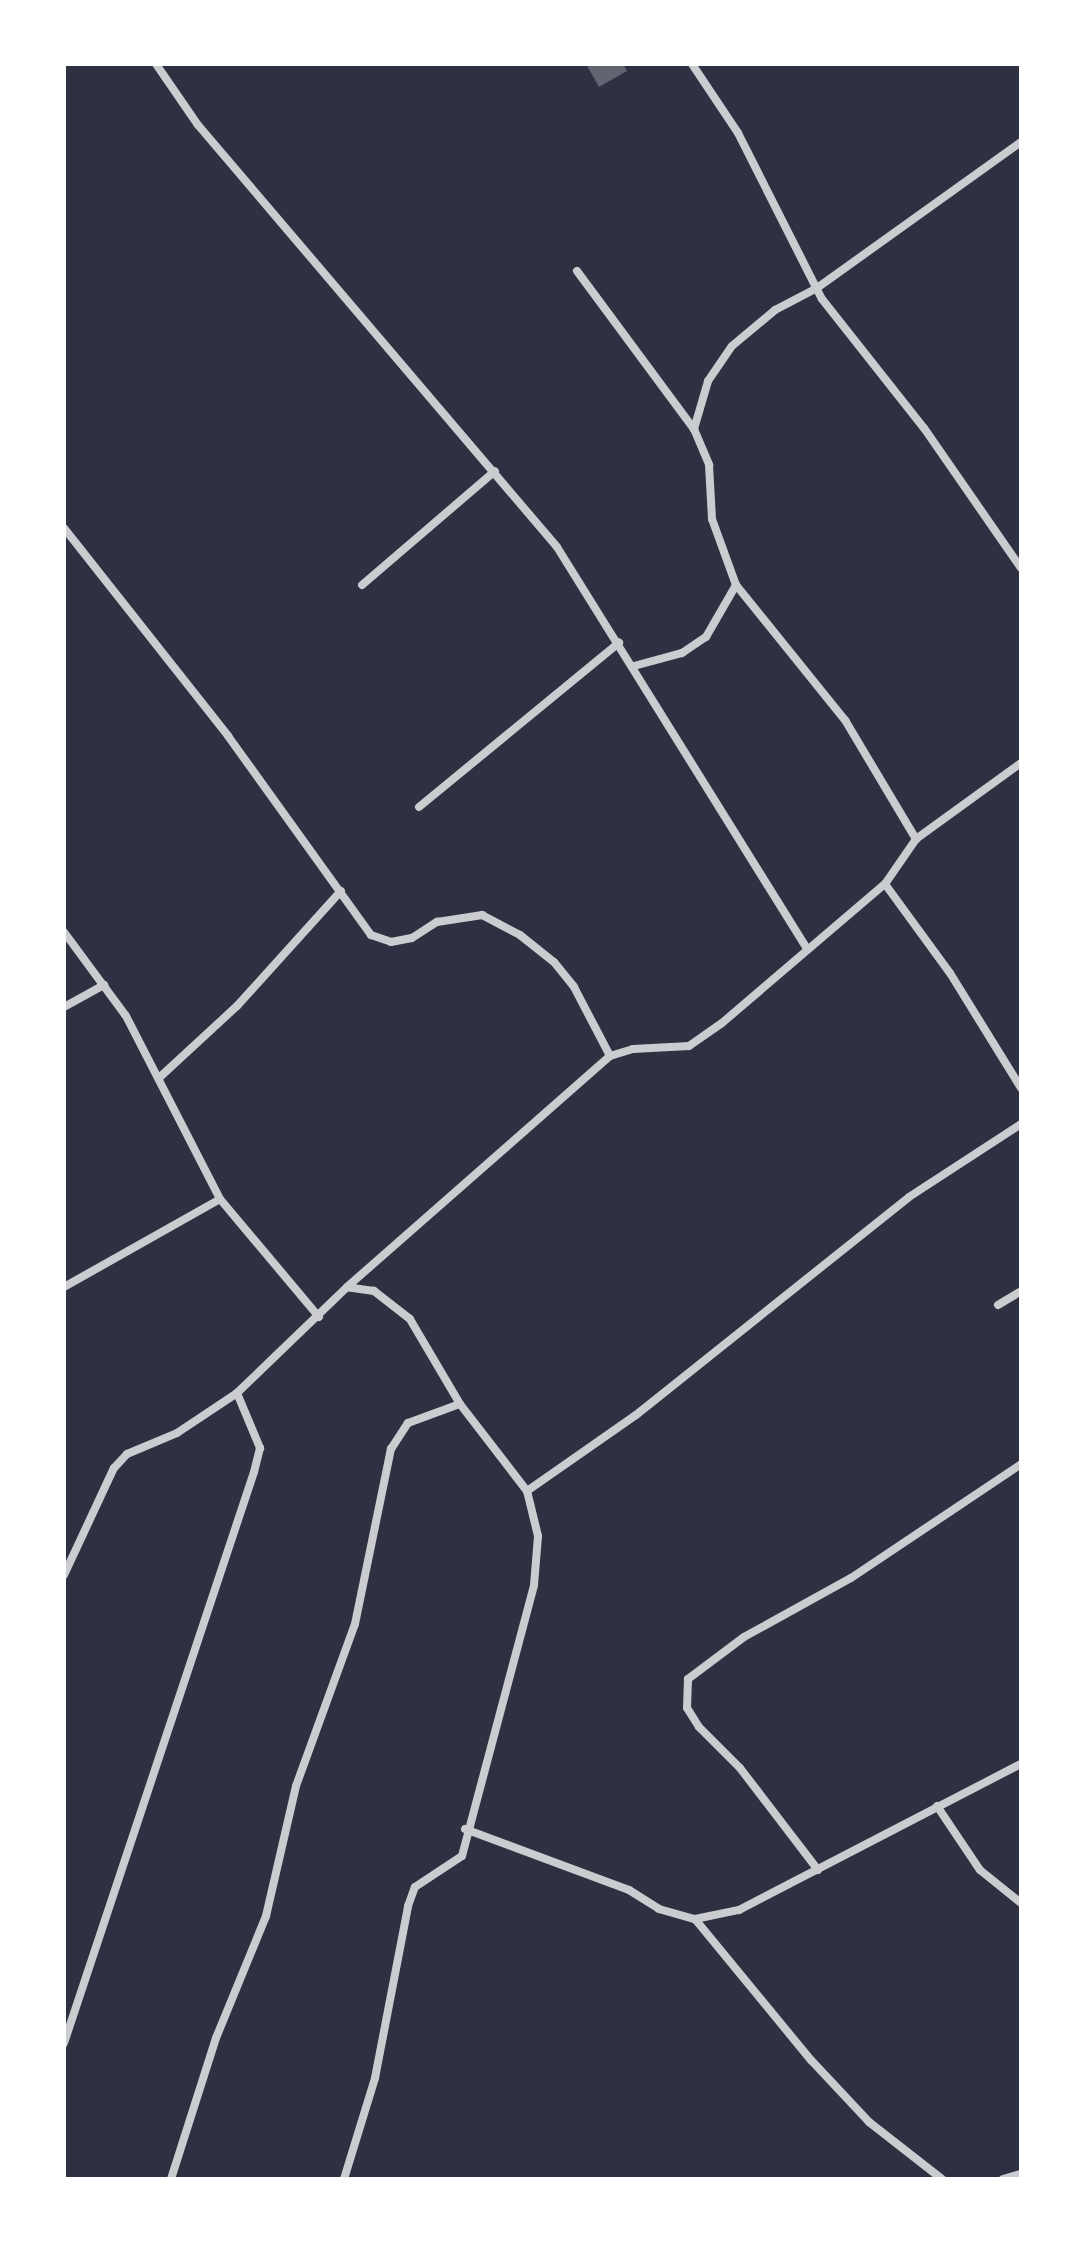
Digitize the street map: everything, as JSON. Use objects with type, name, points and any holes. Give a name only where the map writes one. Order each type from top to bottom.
[{"type":"street","points":[[156,64],[198,125],[557,547],[634,666],[806,947]]},
{"type":"street","points":[[692,64],[738,133],[817,288],[1021,568]]},
{"type":"street","points":[[694,429],[708,381],[732,346],[775,310],[817,288],[1021,142]]},
{"type":"street","points":[[577,271],[694,429],[709,465],[712,519],[736,585],[845,720],[916,839]]},
{"type":"street","points":[[362,585],[495,471]]},
{"type":"street","points":[[64,528],[341,891],[371,935],[391,942],[412,938],[437,922],[482,915],[520,935],[554,962],[574,987],[610,1056]]},
{"type":"street","points":[[634,666],[682,653],[706,637],[736,585]]},
{"type":"street","points":[[419,807],[619,643]]},
{"type":"street","points":[[64,1575],[109,1477],[127,1454],[177,1433],[237,1393],[347,1287],[610,1056],[633,1049],[689,1046],[722,1023],[806,947],[885,884],[916,839],[1021,763]]},
{"type":"street","points":[[885,884],[950,973],[1021,1088]]},
{"type":"street","points":[[160,1077],[237,1006],[341,891]]},
{"type":"street","points":[[64,932],[104,985],[160,1077],[220,1199],[319,1317]]},
{"type":"street","points":[[64,1007],[104,985]]},
{"type":"street","points":[[527,1491],[636,1415],[909,1197],[1021,1124]]},
{"type":"street","points":[[64,1287],[220,1199]]},
{"type":"street","points":[[344,2179],[375,2078],[408,1906],[415,1887],[462,1856],[465,1829],[534,1585],[538,1536],[527,1491],[460,1404],[410,1319],[374,1291],[347,1287]]},
{"type":"street","points":[[998,1305],[1021,1291]]},
{"type":"street","points":[[64,2043],[254,1472],[260,1448],[237,1393]]},
{"type":"street","points":[[171,2179],[216,2038],[266,1916],[296,1786],[355,1624],[391,1449],[408,1423],[460,1404]]},
{"type":"street","points":[[818,1870],[740,1768],[699,1727],[687,1708],[688,1679],[744,1637],[851,1578],[1021,1464]]},
{"type":"street","points":[[465,1829],[617,1885],[659,1909],[695,1919],[739,1910],[1021,1764]]},
{"type":"street","points":[[937,1806],[980,1870],[1021,1903]]},
{"type":"street","points":[[695,1919],[821,2071],[869,2122],[942,2179]]},
{"type":"street","points":[[1003,2179],[1021,2174]]},
{"type":"building","points":[[586,64],[623,64],[627,71],[599,87]]}]
